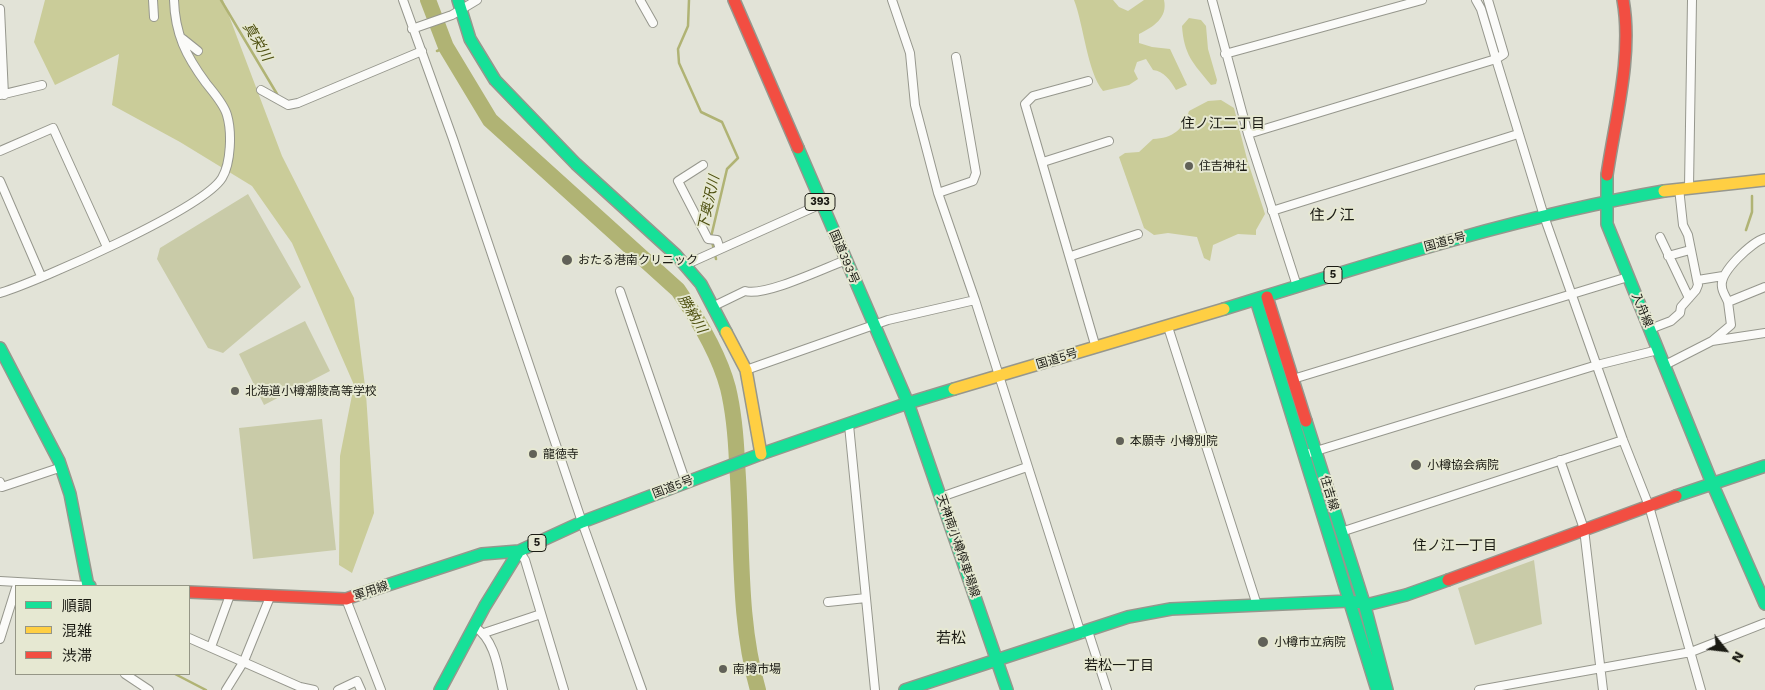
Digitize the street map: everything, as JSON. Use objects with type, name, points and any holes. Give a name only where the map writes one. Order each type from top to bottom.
[{"type":"main road","name":"国道393号","points":[[734,0],[798,144],[821,204],[908,403]]},
{"type":"main road","name":"入舟線","points":[[1623,0],[1628,22],[1606,201],[1607,224],[1712,482],[1765,604]]},
{"type":"main road","points":[[457,8],[470,39],[495,80],[576,164],[685,265],[701,284],[746,370],[761,454]]},
{"type":"main road","name":"国道5号","points":[[519,552],[582,522],[686,482],[908,403],[1168,327],[1418,249],[1606,201],[1684,188],[1765,180]]},
{"type":"main road","name":"住吉線","points":[[1262,298],[1316,451],[1364,603],[1387,690]]},
{"type":"main road","name":"住吉線","points":[[1262,298],[1303,455],[1377,690]]},
{"type":"main road","points":[[0,348],[4,365],[62,467],[72,502],[88,585]]},
{"type":"main road","name":"天神南小樽停車場線","points":[[908,403],[1007,690]]},
{"type":"main road","points":[[905,690],[1128,617],[1171,609],[1299,605],[1349,601],[1370,604],[1406,595],[1712,482],[1765,466]]},
{"type":"main road","name":"軍用線","points":[[190,592],[346,599],[482,554],[519,552]]},
{"type":"main road","name":"5","points":[[440,690],[480,630],[485,606],[519,552]]},
{"type":"street","points":[[153,0],[154,17]]},
{"type":"street","points":[[0,293],[108,247],[201,198],[221,179],[226,164],[229,130],[227,114],[193,66],[175,24],[174,0]]},
{"type":"street","points":[[403,0],[415,28],[582,522],[642,690]]},
{"type":"street","points":[[415,28],[477,0]]},
{"type":"street","points":[[640,0],[652,23]]},
{"type":"street","points":[[892,0],[910,53],[915,105],[938,193],[975,300],[1027,467],[1084,632],[1107,690]]},
{"type":"street","points":[[1212,0],[1248,134],[1297,286]]},
{"type":"street","points":[[1225,54],[1422,0]]},
{"type":"street","points":[[1476,0],[1481,9],[1544,216],[1623,440],[1649,506],[1701,690]]},
{"type":"street","points":[[1248,134],[1496,59],[1504,54],[1488,0]]},
{"type":"street","points":[[1650,329],[1671,321],[1680,313],[1688,298],[1696,290],[1698,280],[1683,225],[1692,0]]},
{"type":"street","points":[[0,9],[2,95],[42,85]]},
{"type":"street","points":[[180,36],[198,51]]},
{"type":"street","points":[[261,90],[288,105],[298,103],[422,51]]},
{"type":"street","points":[[938,193],[973,180],[976,173],[956,57]]},
{"type":"street","points":[[1088,81],[1033,96],[1025,104],[1071,256],[1096,348]]},
{"type":"street","points":[[0,152],[53,128],[108,247]]},
{"type":"street","points":[[1272,211],[1518,134]]},
{"type":"street","points":[[1042,162],[1109,141]]},
{"type":"street","points":[[703,165],[678,181],[708,239],[717,240],[720,248]]},
{"type":"street","points":[[0,181],[41,276]]},
{"type":"street","points":[[685,265],[821,204]]},
{"type":"street","points":[[1071,256],[1138,234]]},
{"type":"street","points":[[1660,238],[1688,298]]},
{"type":"street","points":[[1665,365],[1712,341],[1731,325],[1728,302],[1721,286],[1723,276],[1755,241],[1765,238]]},
{"type":"street","points":[[1668,256],[1690,250]]},
{"type":"street","points":[[714,306],[745,291],[753,293],[779,286],[846,260]]},
{"type":"street","points":[[1698,280],[1723,276]]},
{"type":"street","points":[[1292,379],[1628,277]]},
{"type":"street","points":[[1728,302],[1765,287]]},
{"type":"street","points":[[620,291],[686,482]]},
{"type":"street","points":[[746,370],[874,324],[975,300]]},
{"type":"street","points":[[1168,327],[1257,605]]},
{"type":"street","points":[[1712,341],[1765,333]]},
{"type":"street","points":[[1303,455],[1597,365],[1658,350]]},
{"type":"street","points":[[848,425],[875,690]]},
{"type":"street","points":[[1341,532],[1623,440]]},
{"type":"street","points":[[1560,460],[1584,529],[1604,690]]},
{"type":"street","points":[[0,482],[2,486],[62,467]]},
{"type":"street","points":[[940,497],[1027,467]]},
{"type":"street","points":[[519,552],[525,560],[564,690]]},
{"type":"street","points":[[0,582],[15,586]]},
{"type":"street","points":[[0,639],[15,592]]},
{"type":"street","points":[[211,647],[230,594]]},
{"type":"street","points":[[226,690],[244,661],[270,597]]},
{"type":"street","points":[[828,602],[866,598]]},
{"type":"street","points":[[346,599],[381,690]]},
{"type":"street","points":[[503,690],[494,654],[480,630],[541,614]]},
{"type":"street","points":[[1479,690],[1691,652],[1765,623]]},
{"type":"street","points":[[190,638],[300,687],[314,690]]},
{"type":"street","points":[[126,675],[149,690]]},
{"type":"street","points":[[338,690],[357,681],[361,690]]},
{"type":"green space","points":[[45,0],[223,0],[282,156],[354,298],[366,394],[374,513],[352,573],[339,565],[340,456],[354,385],[292,243],[252,186],[180,142],[112,105],[119,54],[55,85],[34,42]]},
{"type":"green space","points":[[1074,0],[1113,0],[1119,7],[1128,11],[1144,0],[1164,0],[1165,6],[1162,17],[1154,25],[1139,34],[1139,43],[1170,49],[1187,85],[1176,90],[1164,74],[1153,70],[1146,59],[1137,62],[1134,71],[1138,79],[1129,85],[1103,91],[1089,60]]},
{"type":"green space","points":[[1189,18],[1201,20],[1206,26],[1208,49],[1217,80],[1216,84],[1211,85],[1187,52],[1182,26]]},
{"type":"green space","points":[[1221,100],[1234,108],[1247,159],[1265,214],[1256,230],[1256,235],[1238,234],[1213,245],[1210,261],[1204,258],[1197,237],[1168,233],[1154,235],[1144,228],[1119,157],[1125,153],[1139,152],[1153,139],[1172,135],[1184,123],[1189,111],[1208,101]]},
{"type":"green space","points":[[248,194],[301,287],[223,353],[208,348],[157,259],[160,248]]},
{"type":"green space","points":[[305,321],[330,371],[264,405],[239,354]]},
{"type":"green space","points":[[322,419],[336,550],[253,559],[239,428]]},
{"type":"green space","points":[[1534,560],[1542,624],[1475,645],[1458,588]]},
{"type":"waterway","name":"真栄川","points":[[221,0],[277,94]]},
{"type":"waterway","name":"勝納川","points":[[428,0],[446,47],[490,120],[678,290],[700,325],[719,362],[728,388],[733,416],[739,492],[744,606],[751,662],[758,690]]},
{"type":"waterway","name":"下奥沢川","points":[[689,0],[688,26],[678,49],[679,63],[701,112],[722,122],[738,158],[727,169],[711,237],[716,259]]},
{"type":"waterway","name":"真栄川","points":[[437,51],[446,47]]},
{"type":"waterway","points":[[1746,230],[1752,212],[1752,196]]},
{"type":"waterway","points":[[177,675],[206,690]]},
{"type":"traffic: fast","points":[[458,0],[470,39],[495,80],[576,164],[676,255],[701,284],[726,332]]},
{"type":"traffic: fast","points":[[798,148],[908,403]]},
{"type":"traffic: fast","points":[[1607,175],[1607,224],[1712,483],[1765,604]]},
{"type":"traffic: fast","points":[[1224,309],[1387,259],[1497,228],[1552,214],[1664,191]]},
{"type":"traffic: fast","points":[[1256,300],[1377,690]]},
{"type":"traffic: fast","points":[[0,348],[59,461],[70,494],[88,585]]},
{"type":"traffic: fast","points":[[440,690],[485,606],[519,551],[582,522],[761,454],[954,389]]},
{"type":"traffic: fast","points":[[908,403],[1007,690]]},
{"type":"traffic: fast","points":[[1306,421],[1364,603],[1387,690]]},
{"type":"traffic: fast","points":[[1676,496],[1765,466]]},
{"type":"traffic: fast","points":[[360,594],[482,554],[519,551]]},
{"type":"traffic: fast","points":[[905,690],[1128,617],[1171,609],[1349,601],[1370,604],[1406,595],[1448,580]]},
{"type":"traffic: slow","points":[[1664,191],[1765,180]]},
{"type":"traffic: slow","points":[[954,389],[1224,309]]},
{"type":"traffic: slow","points":[[726,332],[746,370],[761,454]]},
{"type":"traffic: jam","points":[[734,0],[798,148]]},
{"type":"traffic: jam","points":[[1607,175],[1622,88],[1626,43],[1626,21],[1623,0]]},
{"type":"traffic: jam","points":[[1267,297],[1306,421]]},
{"type":"traffic: jam","points":[[1448,580],[1676,496]]},
{"type":"traffic: jam","points":[[190,592],[346,599],[360,594]]},
{"type":"place","name":"住吉神社","points":[[1189,166]]},
{"type":"place","name":"おたる港南クリニック","points":[[567,260]]},
{"type":"place","name":"北海道小樽潮陵高等学校","points":[[235,391]]},
{"type":"place","name":"本願寺 小樽別院","points":[[1120,441]]},
{"type":"place","name":"龍徳寺","points":[[533,454]]},
{"type":"place","name":"小樽協会病院","points":[[1416,465]]},
{"type":"place","name":"小樽市立病院","points":[[1263,642]]},
{"type":"place","name":"南樽市場","points":[[723,669]]},
{"type":"district","name":"住ノ江二丁目","points":[[1223,124]]},
{"type":"district","name":"住ノ江","points":[[1332,216]]},
{"type":"district","name":"住ノ江一丁目","points":[[1455,546]]},
{"type":"district","name":"若松","points":[[951,639]]},
{"type":"district","name":"若松一丁目","points":[[1119,666]]}]
